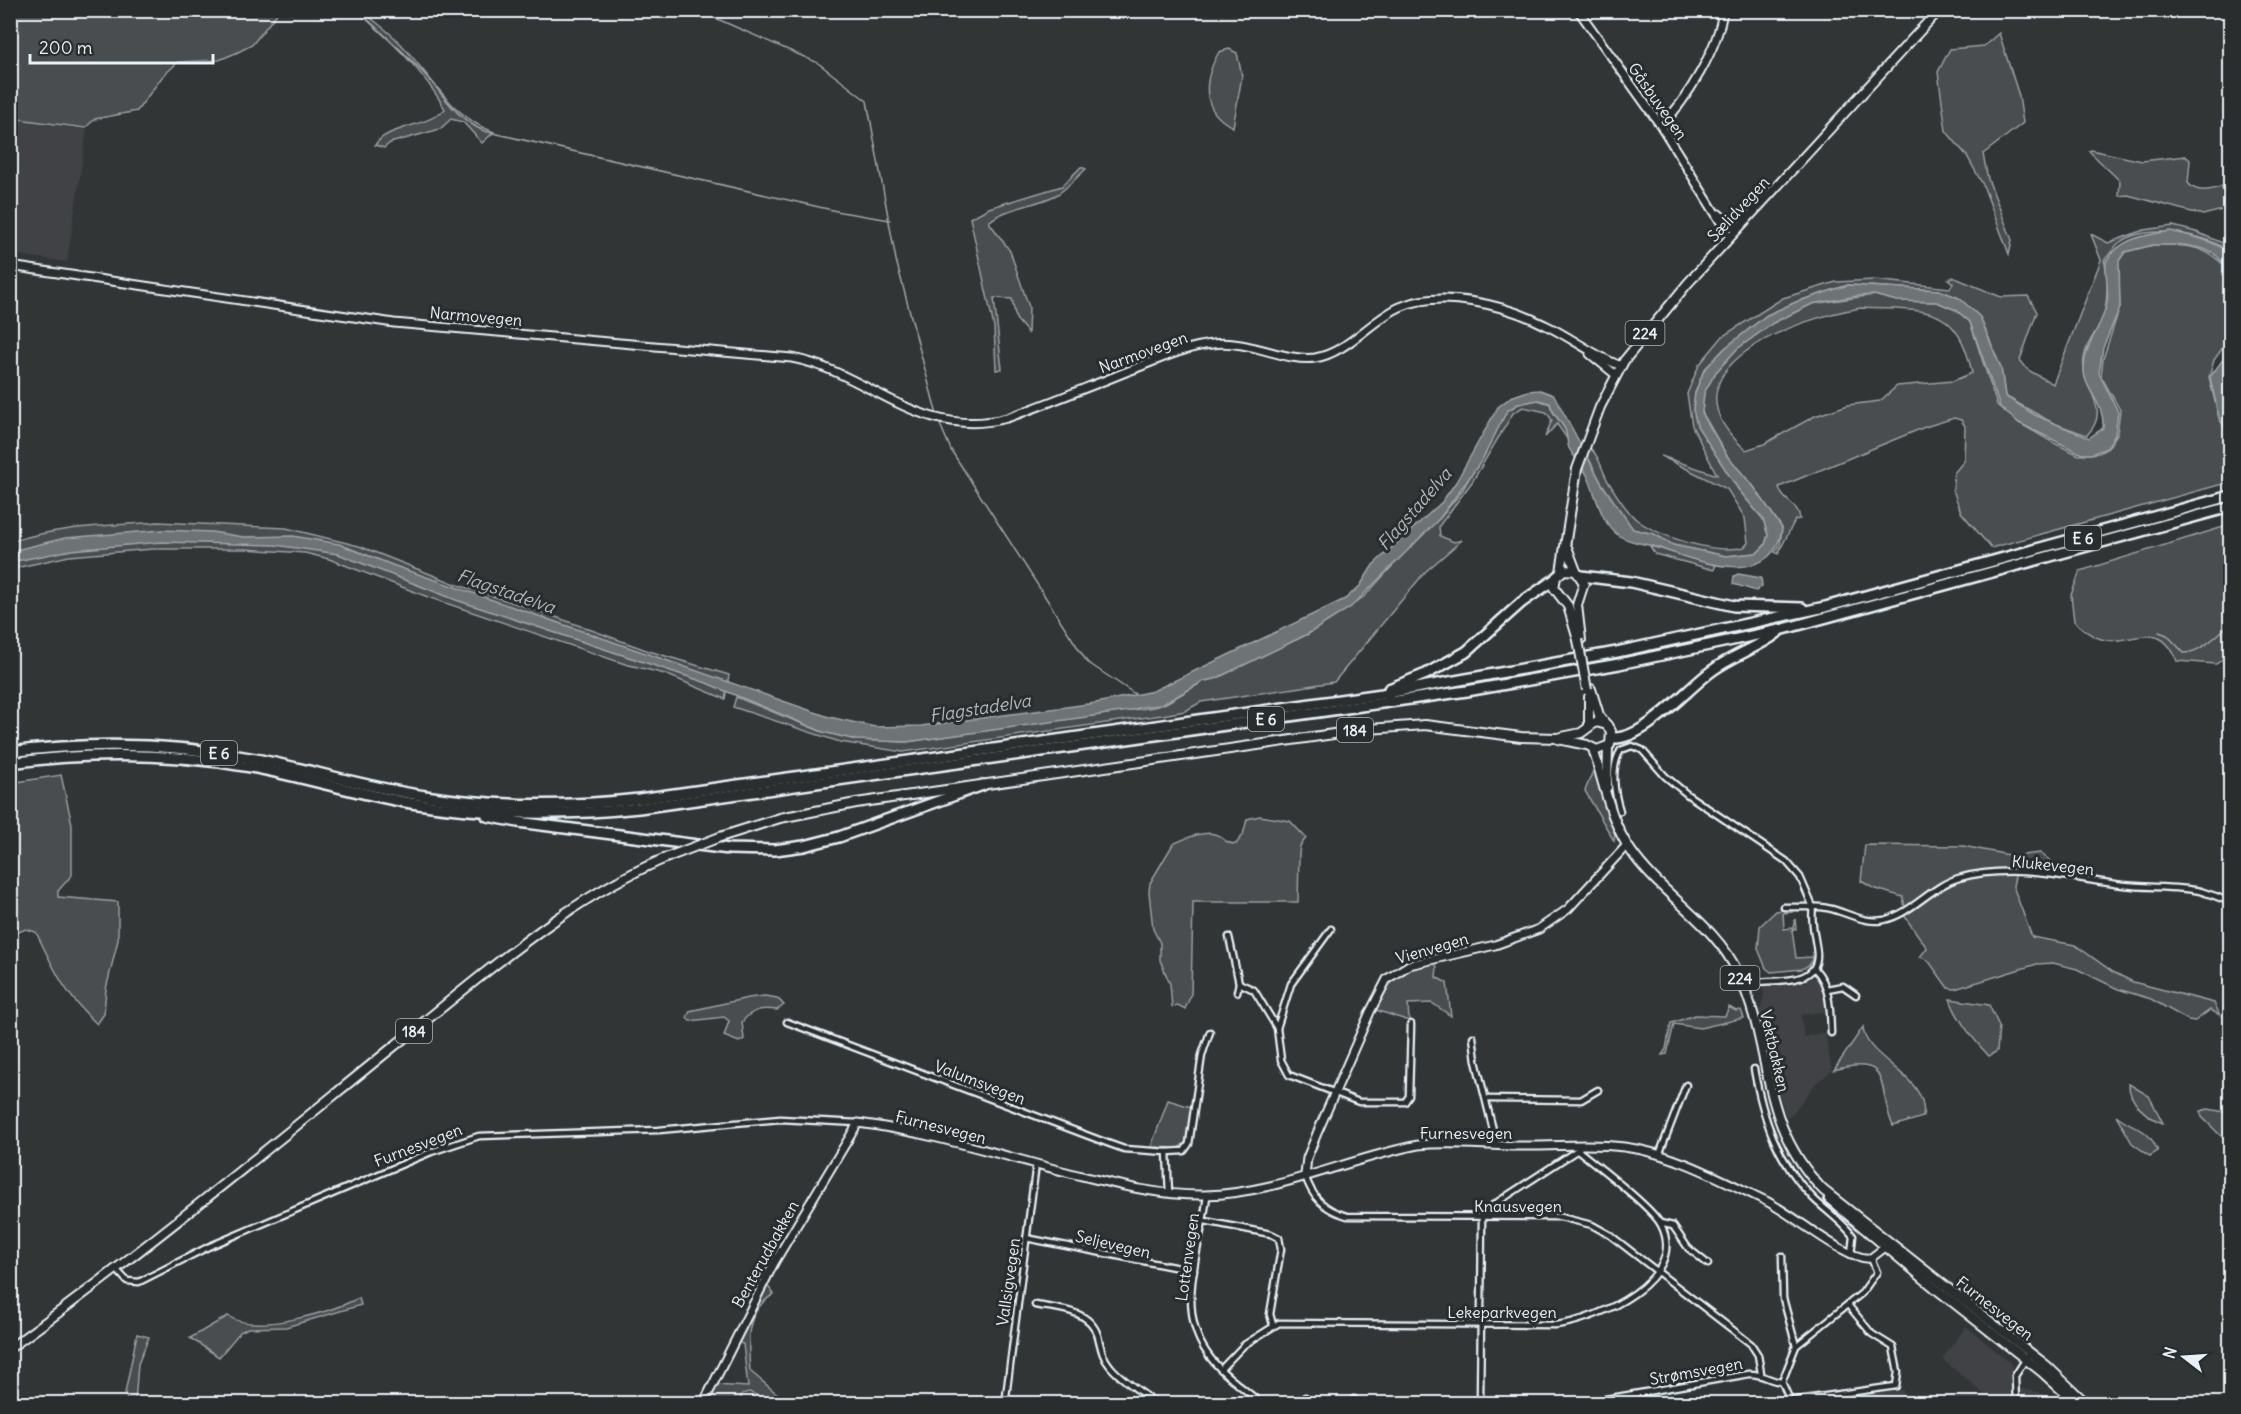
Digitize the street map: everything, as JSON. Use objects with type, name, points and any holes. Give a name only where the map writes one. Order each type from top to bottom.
[{"type":"highway","name":"E 6","points":[[10,752],[89,745],[172,747],[254,759],[424,796],[504,804],[567,804],[666,795],[1382,694],[1617,652],[1825,607],[2230,496]]},
{"type":"highway","name":"E 6","points":[[10,763],[89,755],[198,759],[261,769],[412,803],[461,809],[556,814],[648,807],[1467,691],[1584,671],[1780,630],[2230,507]]},
{"type":"highway","name":"E 6","points":[[1578,573],[1631,582],[1734,606],[1783,609],[1825,607]]},
{"type":"highway","name":"E 6","points":[[1382,694],[1466,652],[1536,591],[1554,580]]},
{"type":"highway","name":"E 6","points":[[1610,743],[1645,727],[1713,669],[1737,654],[1767,640],[1780,630]]},
{"type":"highway","name":"E 6","points":[[461,809],[518,822],[729,849],[764,850],[804,846],[829,840],[983,784]]},
{"type":"main road","name":"Gåsbuvegen","points":[[1578,10],[1660,126],[1714,208],[1730,237]]},
{"type":"main road","points":[[1660,126],[1708,57],[1718,34],[1723,10]]},
{"type":"main road","name":"Sælidvegen","points":[[1566,542],[1570,499],[1577,469],[1585,445],[1621,366],[1653,322],[1939,10]]},
{"type":"main road","name":"Gåsbuvegen","points":[[1714,208],[1737,230]]},
{"type":"main road","name":"Narmovegen","points":[[10,266],[394,323],[792,358],[825,367],[890,402],[931,417],[974,422],[1007,418],[1167,356],[1205,345],[1236,343],[1298,357],[1319,357],[1335,350],[1395,309],[1425,299],[1463,300],[1514,313],[1546,325],[1621,366]]},
{"type":"main road","name":"Narmovegen","points":[[1581,346],[1616,375]]},
{"type":"main road","name":"224","points":[[1561,572],[1566,542]]},
{"type":"main road","name":"224","points":[[1566,542],[1584,587],[1577,605],[1579,640]]},
{"type":"main road","points":[[1554,580],[1561,572],[1578,573]]},
{"type":"main road","name":"224","points":[[1554,580],[1556,591],[1564,598],[1571,612],[1589,690],[1596,710],[1606,725],[1610,743]]},
{"type":"main road","points":[[1564,598],[1572,599],[1579,595]]},
{"type":"main road","name":"224","points":[[1589,690],[1588,728],[1584,737],[1590,747]]},
{"type":"main road","points":[[1588,728],[1599,722],[1606,725]]},
{"type":"main road","name":"184","points":[[10,1348],[116,1269],[529,940],[592,897],[632,874],[720,837],[756,824],[813,811],[983,784],[1392,726],[1436,726],[1521,737],[1557,738],[1590,747]]},
{"type":"main road","name":"184","points":[[1557,738],[1588,728]]},
{"type":"main road","points":[[1590,747],[1601,750],[1610,743]]},
{"type":"main road","name":"Vektbakken","points":[[1607,795],[1610,743]]},
{"type":"main road","name":"Vektbakken","points":[[1590,747],[1627,845],[1650,875],[1712,935],[1730,958],[1743,984],[1778,1120],[1796,1158],[1822,1190],[1889,1245]]},
{"type":"main road","name":"Vienvegen","points":[[1305,1175],[1307,1158],[1334,1094],[1378,993],[1391,975],[1409,965],[1495,945],[1539,929],[1568,909],[1627,845]]},
{"type":"main road","name":"Furnesvegen","points":[[858,1123],[1129,1188],[1207,1195],[1252,1188],[1418,1145],[1578,1148],[1623,1146],[1659,1155],[1776,1205],[1851,1255],[1871,1258]]},
{"type":"main road","name":"Benterudbakken","points":[[703,1404],[774,1263],[858,1123]]},
{"type":"main road","points":[[1871,1258],[1889,1245]]},
{"type":"main road","name":"Furnesvegen","points":[[1889,1245],[2028,1356],[2066,1382],[2087,1404]]},
{"type":"main road","name":"Furnesvegen","points":[[2028,1356],[2077,1404]]},
{"type":"street","points":[[1620,811],[1615,785],[1616,762],[1621,750],[1632,746],[1642,750],[1665,776],[1697,802],[1786,861],[1803,882],[1813,907],[1817,954],[1815,969],[1805,977],[1759,980],[1743,984]]},
{"type":"street","name":"Klukevegen","points":[[1784,907],[1823,906],[1868,920],[1886,920],[1947,882],[1982,873],[2018,871],[2135,886],[2200,891],[2230,902]]},
{"type":"street","points":[[1277,1028],[1291,984],[1331,929]]},
{"type":"street","points":[[1229,937],[1239,983],[1237,992]]},
{"type":"street","points":[[1815,969],[1823,978],[1827,989],[1831,1034]]},
{"type":"street","points":[[1239,983],[1254,990],[1277,1028],[1281,1060],[1287,1073],[1334,1094],[1370,1104],[1405,1102],[1409,1096],[1411,1024]]},
{"type":"street","points":[[1827,989],[1844,986],[1856,995]]},
{"type":"street","name":"Valumsvegen","points":[[787,1022],[1124,1149],[1167,1152]]},
{"type":"street","points":[[1169,1193],[1167,1152],[1184,1151],[1189,1144],[1202,1055],[1210,1032]]},
{"type":"street","points":[[1473,1037],[1497,1146]]},
{"type":"street","name":"Vektbakken","points":[[1754,1069],[1762,1111],[1778,1151],[1807,1192],[1853,1236],[1851,1255]]},
{"type":"street","points":[[1659,1155],[1686,1085]]},
{"type":"street","points":[[1487,1099],[1581,1100],[1598,1090]]},
{"type":"street","name":"Furnesvegen","points":[[116,1269],[127,1281],[139,1282],[208,1247],[422,1156],[479,1136],[659,1130],[780,1119],[858,1123]]},
{"type":"street","points":[[1480,1404],[1482,1217],[1493,1205],[1578,1148],[1660,1223],[1673,1226],[1688,1248],[1708,1264]]},
{"type":"street","name":"Vallsigvegen","points":[[1005,1404],[1036,1164]]},
{"type":"street","name":"Knausvegen","points":[[1305,1175],[1312,1193],[1323,1206],[1347,1216],[1552,1216],[1575,1219],[1610,1234],[1751,1344],[1758,1355],[1761,1373]]},
{"type":"street","name":"Lottenvegen","points":[[1207,1195],[1205,1221],[1194,1271],[1190,1304],[1194,1324],[1208,1355],[1262,1404]]},
{"type":"street","points":[[1205,1221],[1271,1234],[1279,1238],[1281,1249],[1270,1314],[1273,1325]]},
{"type":"street","name":"Lekeparkvegen","points":[[1222,1368],[1244,1345],[1273,1325],[1296,1321],[1556,1325],[1587,1319],[1623,1302],[1661,1266],[1665,1252],[1665,1237],[1660,1223]]},
{"type":"street","name":"Seljevegen","points":[[1026,1238],[1194,1271]]},
{"type":"street","points":[[1782,1256],[1783,1298],[1796,1346]]},
{"type":"street","points":[[1848,1305],[1872,1334],[1893,1347],[1898,1372],[1896,1386],[1791,1402],[1782,1382],[1796,1346],[1848,1305],[1875,1278],[1877,1272],[1871,1258]]},
{"type":"street","points":[[1035,1305],[1071,1311],[1086,1319],[1094,1328],[1104,1359],[1111,1368],[1157,1404]]},
{"type":"street","points":[[2016,1404],[2015,1376],[2028,1356]]},
{"type":"street","name":"Strømsvegen","points":[[1577,1404],[1761,1373],[1773,1381],[1782,1382]]},
{"type":"street","points":[[1299,1404],[1305,1396]]},
{"type":"shaded area","points":[[11,10],[279,11],[252,45],[219,60],[178,62],[162,77],[137,111],[95,119],[85,128],[11,118]]},
{"type":"shaded area","points":[[358,11],[363,11],[398,41],[441,92],[465,116],[494,132],[482,143],[463,122],[451,119],[440,129],[390,143],[384,148],[375,145],[388,134],[428,120],[445,109],[417,69]]},
{"type":"shaded area","points":[[1999,33],[2019,96],[2023,123],[1983,154],[1988,179],[2012,240],[2009,254],[1983,185],[1967,156],[1946,131],[1938,72],[1950,49],[1984,46]]},
{"type":"shaded area","points":[[1229,49],[1237,53],[1242,76],[1233,127],[1215,112],[1208,94],[1210,73],[1219,52]]},
{"type":"shaded area","points":[[10,119],[87,130],[67,262],[11,254]]},
{"type":"shaded area","points":[[2089,151],[2142,161],[2186,156],[2190,160],[2188,183],[2192,187],[2208,190],[2230,183],[2230,208],[2203,215],[2128,195],[2119,196],[2120,181]]},
{"type":"shaded area","points":[[1081,167],[1086,169],[1058,194],[1004,213],[989,222],[1010,251],[1029,307],[1028,333],[1016,319],[1012,299],[994,298],[1002,369],[996,370],[994,327],[970,218],[989,208],[1062,186]]},
{"type":"shaded area","points":[[2173,226],[2196,232],[2230,246],[2230,252],[2206,239],[2159,232],[2130,237],[2119,243],[2104,260],[2107,282],[2106,306],[2084,358],[2086,379],[2097,407],[2094,425],[2087,435],[2053,423],[2005,396],[2001,368],[1993,354],[1989,338],[1959,298],[1939,290],[1848,285],[1796,302],[1767,315],[1725,348],[1704,370],[1695,393],[1693,410],[1738,489],[1763,519],[1768,535],[1765,545],[1757,553],[1726,556],[1673,545],[1654,534],[1632,529],[1602,484],[1586,453],[1588,447],[1592,450],[1622,502],[1637,520],[1647,526],[1689,543],[1719,549],[1744,547],[1748,543],[1745,518],[1727,489],[1661,456],[1717,475],[1692,426],[1687,394],[1699,365],[1723,336],[1783,298],[1836,282],[1874,280],[1950,288],[1953,283],[1948,279],[1953,277],[2001,297],[2028,296],[2037,312],[2020,360],[2028,370],[2053,384],[2101,260],[2091,234],[2108,243],[2144,230]]},
{"type":"shaded area","points":[[2170,231],[2209,242],[2230,253],[2230,271],[2216,255],[2204,249],[2184,245],[2153,245],[2125,252],[2119,261],[2120,307],[2103,348],[2099,373],[2118,412],[2115,435],[2107,448],[2091,454],[2082,454],[2019,423],[2000,407],[1970,322],[1956,310],[1937,302],[1897,301],[1874,295],[1812,304],[1773,323],[1737,349],[1716,372],[1704,393],[1702,413],[1727,456],[1754,487],[1782,528],[1776,547],[1765,559],[1751,565],[1734,567],[1715,565],[1634,542],[1618,535],[1607,523],[1587,475],[1569,448],[1565,430],[1550,403],[1538,400],[1518,404],[1507,411],[1482,460],[1440,518],[1351,607],[1308,634],[1215,679],[1204,681],[1161,705],[1129,711],[906,742],[856,740],[823,732],[704,682],[456,600],[338,554],[275,545],[161,542],[72,550],[11,562],[11,551],[65,538],[162,530],[212,532],[244,537],[293,536],[339,544],[395,566],[829,717],[875,727],[921,726],[1096,703],[1153,691],[1345,599],[1360,586],[1373,565],[1442,502],[1456,482],[1498,407],[1511,397],[1528,391],[1540,390],[1554,395],[1602,484],[1633,529],[1654,534],[1673,545],[1726,556],[1757,553],[1765,545],[1768,535],[1763,519],[1738,489],[1697,426],[1693,410],[1695,393],[1704,370],[1725,348],[1767,315],[1796,302],[1848,285],[1939,290],[1959,298],[1980,317],[2001,368],[2005,396],[2035,415],[2089,438],[2103,428],[2101,411],[2085,379],[2084,363],[2107,302],[2106,261],[2126,242],[2142,236]]},
{"type":"shaded area","points":[[2153,245],[2186,246],[2204,251],[2230,271],[2229,339],[2214,360],[2209,377],[2219,418],[2230,436],[2230,482],[1991,548],[1961,512],[1953,490],[1954,473],[1964,461],[1965,426],[1961,420],[1954,418],[1925,427],[1779,487],[1783,496],[1797,509],[1800,519],[1795,520],[1778,554],[1775,552],[1780,545],[1782,528],[1754,487],[1727,456],[1702,412],[1704,393],[1716,372],[1737,349],[1773,323],[1812,304],[1874,295],[1897,301],[1937,302],[1956,310],[1970,322],[1997,405],[2019,423],[2079,455],[2099,453],[2108,448],[2117,434],[2120,410],[2101,376],[2103,359],[2120,307],[2118,261],[2125,252]],"holes":[[[1861,308],[1919,311],[1947,322],[1957,333],[1972,373],[1953,381],[1897,386],[1880,401],[1848,405],[1815,416],[1764,444],[1746,450],[1722,421],[1716,395],[1725,373],[1744,353],[1771,336],[1802,323]]]},
{"type":"shaded area","points":[[2230,339],[2230,436],[2219,418],[2210,377],[2225,357]]},
{"type":"shaded area","points":[[1538,400],[1550,404],[1568,440],[1557,424],[1545,437],[1552,420],[1546,412],[1523,407],[1513,413],[1472,482],[1439,526],[1440,536],[1454,542],[1462,540],[1425,572],[1334,682],[1201,702],[1185,711],[1162,715],[903,752],[840,742],[733,707],[736,697],[820,731],[856,740],[906,742],[1154,707],[1166,703],[1204,681],[1215,679],[1308,634],[1365,596],[1425,530],[1440,518],[1462,491],[1507,411],[1518,404]]},
{"type":"shaded area","points":[[158,522],[286,528],[359,546],[458,585],[542,612],[649,651],[729,675],[725,699],[665,674],[625,664],[428,597],[329,559],[305,553],[245,549],[153,549],[69,556],[11,569],[10,542],[65,530]]},
{"type":"shaded area","points":[[2230,525],[2230,654],[2216,664],[2177,661],[2170,647],[2153,636],[2101,639],[2090,634],[2074,621],[2071,595],[2080,571]]},
{"type":"shaded area","points":[[1650,546],[1716,564],[1714,570],[1655,554]]},
{"type":"shaded area","points":[[1738,574],[1761,578],[1762,586],[1756,591],[1733,584],[1734,576]]},
{"type":"shaded area","points":[[1594,768],[1615,833],[1614,841],[1585,791]]},
{"type":"shaded area","points":[[61,775],[72,824],[72,875],[58,891],[58,897],[118,902],[118,940],[106,989],[104,1014],[97,1024],[68,992],[36,932],[26,929],[11,935],[11,783]]},
{"type":"shaded area","points":[[1260,816],[1290,821],[1306,838],[1300,846],[1299,854],[1298,902],[1193,902],[1191,995],[1185,1009],[1178,1005],[1172,1007],[1170,984],[1160,960],[1160,943],[1153,929],[1150,883],[1173,844],[1196,835],[1209,833],[1219,836],[1228,843],[1236,844],[1243,835],[1247,819]]},
{"type":"shaded area","points":[[1865,845],[1963,846],[2014,856],[2040,853],[2064,871],[2074,875],[2012,869],[1978,872],[1941,883],[1905,908],[1903,897],[1873,888],[1861,881]]},
{"type":"shaded area","points":[[2016,872],[2013,886],[2032,937],[2075,945],[2113,972],[2133,982],[2214,1003],[2220,1015],[2210,1010],[2195,1021],[2188,1020],[2151,999],[2118,989],[2077,969],[2053,963],[2037,964],[1955,989],[1948,988],[1928,960],[1920,957],[1927,948],[1903,914],[1947,885],[1972,877]]},
{"type":"shaded area","points":[[1792,909],[1792,912],[1783,913],[1784,929],[1793,928],[1795,919],[1796,929],[1792,930],[1796,958],[1813,957],[1809,965],[1802,969],[1771,972],[1766,968],[1758,949],[1760,926],[1776,911]]},
{"type":"shaded area","points":[[1434,961],[1437,967],[1436,977],[1447,983],[1451,1016],[1432,1003],[1408,1004],[1409,1021],[1373,1009],[1385,988],[1396,976],[1403,971]]},
{"type":"shaded area","points":[[1817,978],[1822,985],[1828,1011],[1801,1015],[1804,1037],[1825,1032],[1832,1071],[1817,1082],[1789,1118],[1786,1116],[1777,1086],[1757,1011],[1761,1008],[1764,995],[1762,983],[1805,982]]},
{"type":"shaded area","points":[[765,996],[777,998],[784,1005],[777,1010],[762,1009],[750,1014],[742,1022],[744,1039],[739,1042],[724,1036],[729,1021],[724,1017],[690,1021],[687,1018],[690,1011]]},
{"type":"shaded area","points":[[1950,999],[1989,1005],[1999,1026],[1997,1051],[1989,1056],[1983,1050],[1961,1022]]},
{"type":"shaded area","points":[[1729,1007],[1736,1011],[1741,1010],[1744,1018],[1700,1028],[1674,1024],[1667,1054],[1662,1055],[1666,1049],[1671,1023],[1695,1015],[1725,1016]]},
{"type":"shaded area","points":[[1863,1027],[1866,1038],[1874,1049],[1908,1079],[1917,1091],[1923,1103],[1923,1117],[1893,1126],[1880,1077],[1875,1070],[1866,1066],[1853,1066],[1834,1070]]},
{"type":"shaded area","points":[[2129,1084],[2149,1096],[2163,1123],[2151,1117],[2135,1103]]},
{"type":"shaded area","points":[[1168,1100],[1191,1107],[1186,1142],[1178,1148],[1151,1147]]},
{"type":"shaded area","points":[[2208,1109],[2230,1113],[2230,1145],[2202,1117],[2200,1111]]},
{"type":"shaded area","points":[[2116,1115],[2145,1133],[2158,1151],[2150,1156],[2132,1143]]},
{"type":"shaded area","points":[[766,1284],[774,1294],[757,1309],[753,1318],[749,1338],[750,1371],[788,1403],[775,1403],[749,1392],[742,1394],[740,1403],[706,1404],[715,1385],[748,1387],[743,1344],[735,1342]]},
{"type":"shaded area","points":[[359,1298],[361,1305],[286,1327],[248,1328],[240,1332],[219,1357],[190,1338],[228,1316],[240,1321],[274,1322],[312,1315]]},
{"type":"shaded area","points":[[1966,1326],[2013,1365],[2010,1382],[2014,1403],[1869,1403],[1868,1395],[1903,1390],[1904,1399],[1985,1395],[1942,1359]]},
{"type":"shaded area","points":[[137,1334],[149,1337],[138,1364],[135,1403],[128,1403],[125,1393]]},
{"type":"shaded area","points":[[2017,1390],[2039,1392],[2056,1403],[2026,1403],[2020,1398],[2017,1399]]},
{"type":"waterway","points":[[356,10],[411,60],[460,115],[484,131],[841,212],[890,220]]},
{"type":"waterway","points":[[688,10],[715,18],[818,63],[867,101],[896,260],[937,415]]},
{"type":"waterway","points":[[939,422],[951,450],[1087,662],[1135,694]]},
{"type":"waterway","points":[[2159,632],[2167,635],[2184,653],[2197,650],[2230,624]]},
{"type":"water label","name":"Flagstadelva","points":[[1414,509]]},
{"type":"water label","name":"Flagstadelva","points":[[506,591]]},
{"type":"water label","name":"Flagstadelva","points":[[980,708]]}]
